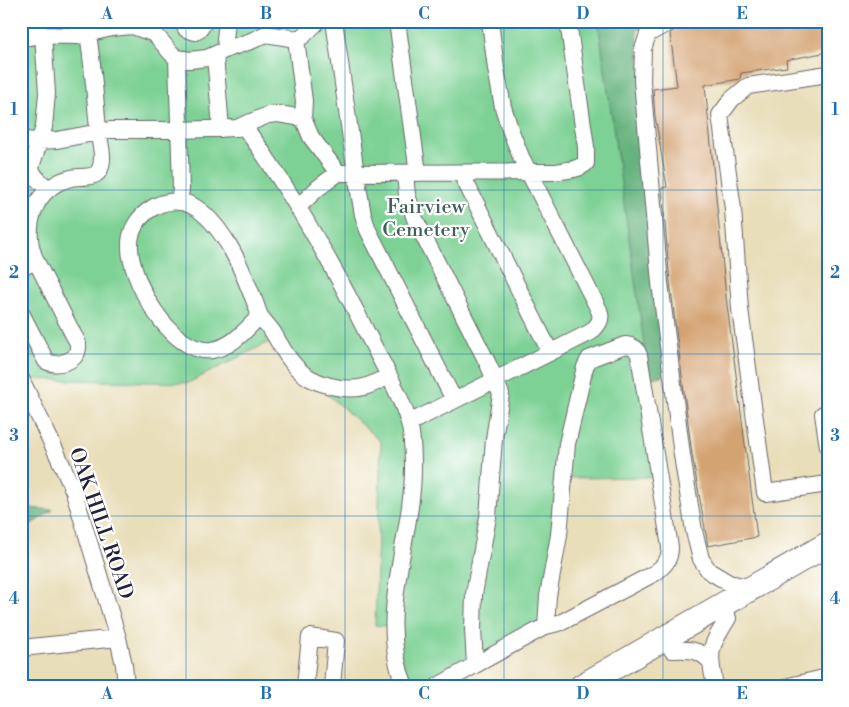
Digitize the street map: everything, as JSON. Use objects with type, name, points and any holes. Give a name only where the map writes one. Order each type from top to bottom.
[{"type":"highway","points":[[582,686],[828,544]]},
{"type":"highway","points":[[609,686],[828,562]]},
{"type":"street","points":[[30,21],[43,35],[47,93],[44,127],[31,167],[35,177],[48,189]]},
{"type":"street","points":[[183,21],[186,29],[195,32],[199,30],[204,21]]},
{"type":"street","points":[[221,129],[221,52],[225,40],[227,21]]},
{"type":"street","points":[[21,38],[43,35],[76,36],[133,24],[154,27],[171,53],[177,58],[190,60],[207,58],[251,41],[265,28],[296,39],[303,36],[318,21]]},
{"type":"street","points":[[334,21],[363,215],[368,230],[454,400]]},
{"type":"street","points":[[397,21],[412,173],[407,195],[415,219],[489,366],[501,394],[494,439],[488,517],[474,594],[475,665]]},
{"type":"street","points":[[409,423],[580,337],[597,326],[601,316],[518,150],[503,107],[490,21]]},
{"type":"street","points":[[298,206],[318,188],[338,174],[528,172],[572,170],[581,167],[586,163],[586,146],[568,21]]},
{"type":"street","points":[[671,21],[648,34],[643,49],[642,81],[660,283],[682,455],[694,531],[701,559],[709,571],[729,583],[753,588]]},
{"type":"street","points":[[21,313],[46,360],[58,364],[67,361],[77,353],[79,346],[74,336],[29,265],[32,251],[29,230],[31,217],[37,203],[48,189],[71,178],[94,176],[100,170],[102,159],[93,62],[88,34]]},
{"type":"street","points":[[296,39],[304,101],[304,118],[312,137],[338,174]]},
{"type":"street","points":[[177,58],[182,189],[180,202]]},
{"type":"street","points":[[828,74],[748,86],[732,99],[720,116],[733,209],[740,309],[765,493],[828,484]]},
{"type":"street","points":[[21,140],[57,140],[110,130],[221,129],[243,126],[268,115],[278,114],[304,118]]},
{"type":"street","points":[[243,126],[298,206],[320,243],[402,404],[409,423],[412,442],[412,486],[396,591],[394,617],[396,656],[404,686]]},
{"type":"street","points":[[461,173],[550,352]]},
{"type":"street","points":[[260,316],[233,342],[212,350],[196,349],[185,344],[159,318],[136,274],[129,250],[130,239],[139,218],[144,212],[166,202],[180,202],[191,205],[205,216],[222,235],[238,262],[260,316],[272,331],[290,361],[309,377],[340,387],[352,388],[364,387],[388,376]]},
{"type":"street","points":[[580,337],[589,359]]},
{"type":"street","points":[[438,686],[546,626],[562,622],[655,573],[665,565],[670,553],[639,355],[636,349],[631,346],[625,345],[589,359],[584,367],[567,444],[559,535],[548,596],[546,626]]},
{"type":"street","name":"OAK HILL ROAD","points":[[22,382],[74,492],[118,638],[123,658],[122,684]]},
{"type":"street","points":[[828,413],[823,414],[828,447]]},
{"type":"street","points":[[715,686],[710,661],[714,640],[728,618]]},
{"type":"street","points":[[305,686],[310,637],[336,641],[332,686]]},
{"type":"street","points":[[21,648],[118,638]]},
{"type":"street","points":[[672,650],[689,649],[699,652],[710,661]]},
{"type":"street","points":[[788,686],[828,676]]},
{"type":"green space","name":"Fairview Cemetery","points":[[21,21],[598,21],[664,477],[564,478],[548,629],[445,686],[408,686],[394,627],[375,625],[381,442],[269,342],[188,383],[21,379]]},
{"type":"green space","points":[[598,21],[663,21],[637,30],[664,375],[649,379]]},
{"type":"green space","points":[[21,507],[53,510],[21,531]]},
{"type":"building","points":[[695,21],[828,21],[828,52],[786,60],[787,67],[741,73],[740,79],[705,85],[726,297],[757,537],[708,546],[692,454],[670,282],[662,188],[667,187],[655,116],[653,89],[677,86],[670,33],[680,24]]}]
